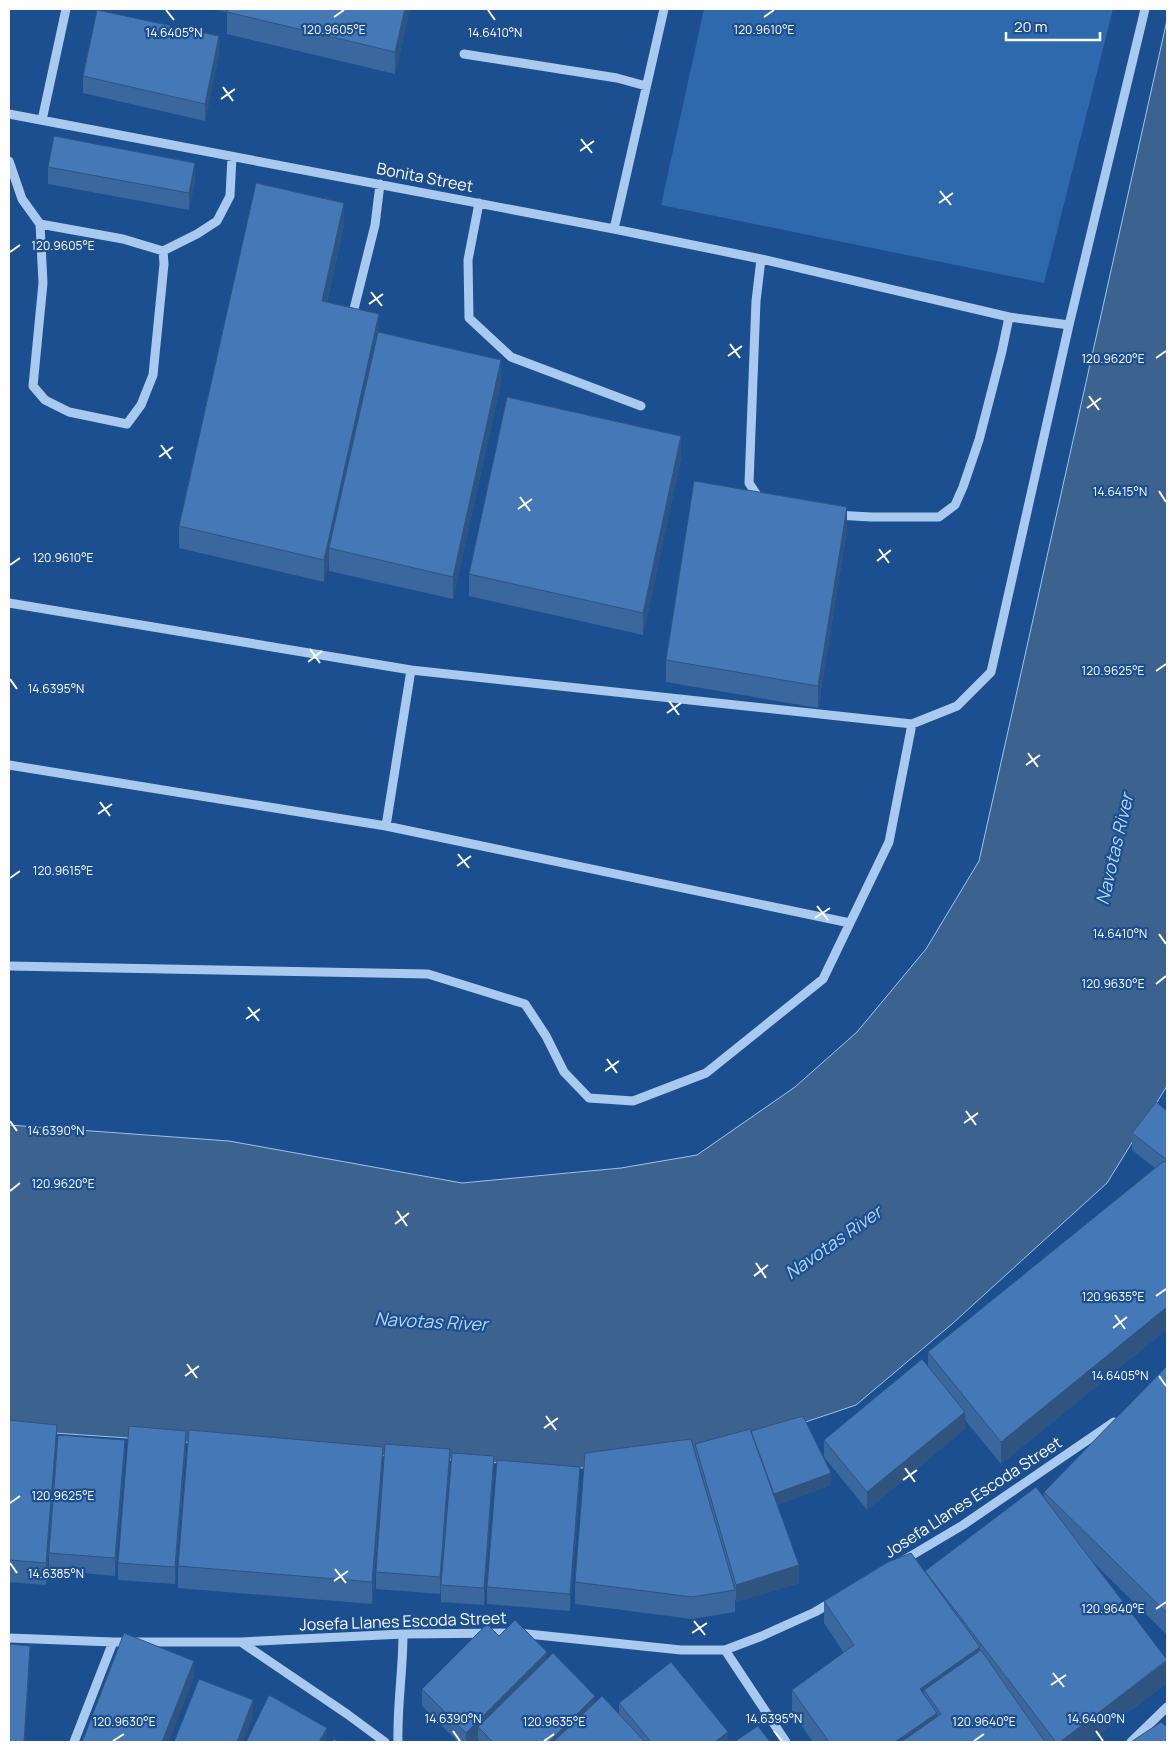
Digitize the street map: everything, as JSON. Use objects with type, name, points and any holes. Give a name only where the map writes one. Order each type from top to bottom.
[{"type":"street","points":[[42,120],[66,9]]},
{"type":"street","points":[[614,229],[664,9]]},
{"type":"street","points":[[9,603],[411,670],[912,724],[957,706],[990,672],[1069,325],[1145,9]]},
{"type":"street","points":[[464,54],[617,78],[646,86]]},
{"type":"street","name":"Bonita Street","points":[[9,114],[614,229],[761,259],[1009,316],[1069,325]]},
{"type":"street","points":[[40,224],[123,239],[163,251],[197,234],[217,220],[230,196],[232,156]]},
{"type":"street","points":[[9,161],[22,199],[40,224],[43,283],[33,386],[45,400],[69,412],[126,424],[141,405],[153,376],[164,264],[163,251]]},
{"type":"street","points":[[353,313],[375,225],[380,184]]},
{"type":"street","points":[[479,203],[468,260],[469,318],[511,356],[641,406]]},
{"type":"street","points":[[761,259],[756,301],[749,482],[766,507]]},
{"type":"street","points":[[824,514],[871,518],[939,517],[955,505],[979,440],[1009,316]]},
{"type":"street","points":[[386,826],[411,670]]},
{"type":"street","points":[[9,966],[428,974],[525,1004],[546,1036],[564,1072],[590,1098],[634,1101],[706,1073],[822,979],[889,842],[912,724]]},
{"type":"street","points":[[9,765],[386,826],[850,923]]},
{"type":"street","name":"Josefa Llanes Escoda Street","points":[[897,1564],[963,1525],[1107,1428],[1120,1416]]},
{"type":"street","name":"Josefa Llanes Escoda Street","points":[[9,1638],[113,1642],[241,1642],[403,1634],[518,1633],[681,1650],[725,1650],[815,1612],[840,1597]]},
{"type":"street","points":[[398,1742],[403,1634]]},
{"type":"street","points":[[74,1742],[113,1642]]},
{"type":"street","points":[[241,1642],[385,1742]]},
{"type":"street","points":[[725,1650],[786,1742]]},
{"type":"street","points":[[1131,1742],[1167,1707]]},
{"type":"shaded area","points":[[704,9],[1113,9],[1044,283],[661,205]]},
{"type":"water","name":"Navotas River","points":[[1167,20],[1167,1086],[1107,1183],[952,1324],[856,1405],[776,1432],[692,1454],[582,1468],[226,1446],[9,1430],[9,1125],[229,1141],[462,1183],[621,1168],[697,1155],[795,1087],[857,1032],[926,949],[979,861]]},
{"type":"building","points":[[228,9],[405,9],[395,52],[227,12]]},
{"type":"building","points":[[97,10],[219,36],[205,104],[83,76]]},
{"type":"building","points":[[54,136],[195,163],[189,193],[48,167]]},
{"type":"building","points":[[256,183],[344,203],[322,301],[379,314],[324,560],[179,526]]},
{"type":"building","points":[[378,332],[501,360],[453,577],[329,548]]},
{"type":"building","points":[[507,397],[681,436],[643,613],[469,574]]},
{"type":"building","points":[[694,481],[847,507],[818,686],[666,660]]},
{"type":"building","points":[[1156,1102],[1167,1111],[1167,1160],[1132,1133]]},
{"type":"building","points":[[1164,1161],[1167,1164],[1167,1307],[1001,1442],[928,1352]]},
{"type":"building","points":[[922,1359],[965,1412],[867,1492],[824,1440]]},
{"type":"building","points":[[1167,1366],[1167,1613],[1044,1492]]},
{"type":"building","points":[[803,1416],[831,1473],[774,1494],[751,1431]]},
{"type":"building","points":[[9,1420],[57,1425],[46,1563],[9,1560]]},
{"type":"building","points":[[129,1426],[186,1431],[175,1567],[118,1563]]},
{"type":"building","points":[[750,1429],[799,1565],[736,1585],[695,1444]]},
{"type":"building","points":[[189,1430],[383,1447],[372,1582],[178,1566]]},
{"type":"building","points":[[58,1435],[125,1440],[115,1558],[49,1553]]},
{"type":"building","points":[[691,1439],[735,1590],[692,1597],[575,1582],[585,1453]]},
{"type":"building","points":[[385,1444],[450,1449],[440,1577],[376,1572]]},
{"type":"building","points":[[452,1453],[494,1456],[484,1588],[441,1585]]},
{"type":"building","points":[[497,1460],[580,1467],[570,1594],[487,1587]]},
{"type":"building","points":[[1036,1487],[1167,1660],[1060,1742],[1056,1742],[925,1571]]},
{"type":"building","points":[[911,1553],[980,1647],[920,1689],[937,1713],[895,1742],[829,1742],[792,1690],[854,1645],[824,1601],[888,1562]]},
{"type":"building","points":[[515,1620],[547,1652],[466,1733],[422,1689],[487,1624],[499,1636]]},
{"type":"building","points":[[124,1633],[194,1661],[162,1742],[82,1742]]},
{"type":"building","points":[[9,1644],[30,1646],[24,1742],[9,1742]]},
{"type":"building","points":[[981,1650],[1045,1742],[901,1742],[941,1714],[924,1690]]},
{"type":"building","points":[[553,1653],[595,1696],[549,1742],[493,1742],[478,1727]]},
{"type":"building","points":[[671,1662],[728,1732],[715,1742],[651,1742],[619,1703]]},
{"type":"building","points":[[199,1679],[253,1700],[237,1742],[174,1742]]},
{"type":"building","points":[[269,1695],[327,1728],[319,1742],[246,1742]]},
{"type":"building","points":[[602,1696],[645,1742],[553,1742]]},
{"type":"building","points":[[1161,1722],[1167,1727],[1167,1742],[1131,1742]]},
{"type":"building","points":[[758,1726],[770,1742],[734,1742]]}]
